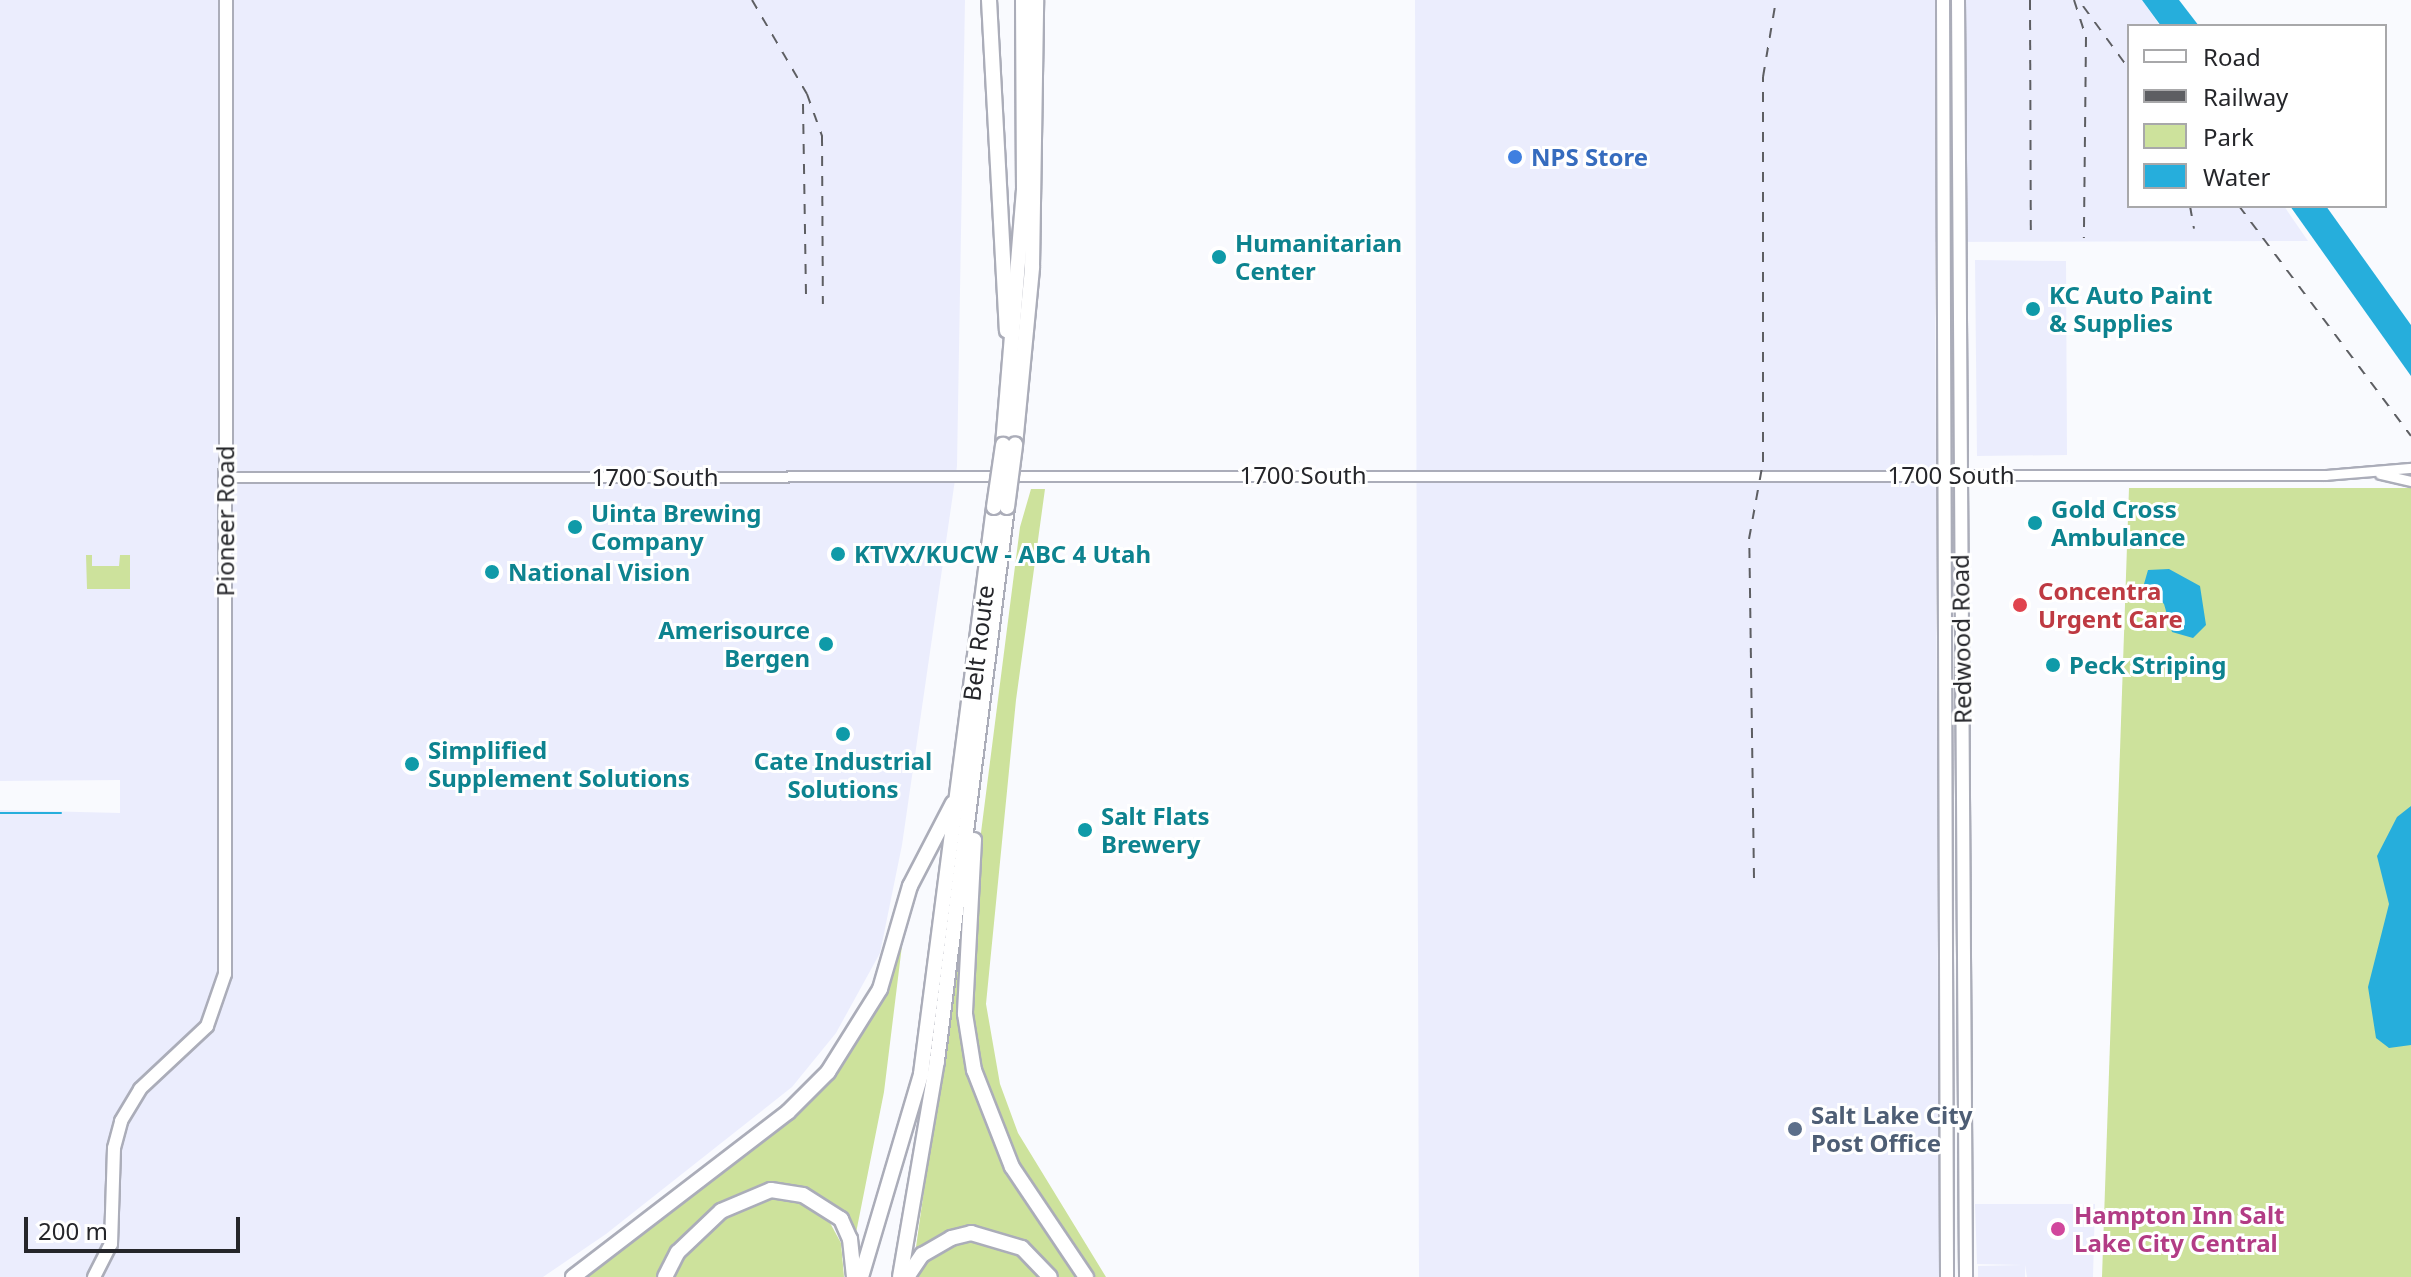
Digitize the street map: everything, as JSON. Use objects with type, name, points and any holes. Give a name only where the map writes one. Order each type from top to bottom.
[{"type":"highway","points":[[989,0],[1010,379]]},
{"type":"highway","name":"Belt Route","points":[[1009,445],[1010,379],[1024,189],[1023,0]]},
{"type":"highway","name":"Belt Route","points":[[861,1277],[921,1074],[1009,445],[1032,267],[1036,0]]},
{"type":"highway","points":[[1036,69],[1043,0]]},
{"type":"highway","name":"Belt Route","points":[[900,1277],[928,1127],[979,731],[1000,507]]},
{"type":"highway","points":[[979,731],[965,963],[965,1014],[974,1070],[1012,1167],[1086,1277]]},
{"type":"highway","points":[[573,1277],[788,1112],[828,1072],[880,989],[910,886],[960,788]]},
{"type":"highway","points":[[665,1277],[678,1252],[721,1211],[771,1190],[811,1198],[841,1219],[850,1239],[854,1277]]},
{"type":"highway","points":[[907,1277],[922,1255],[971,1233],[1022,1248],[1050,1277]]},
{"type":"main road","name":"Pioneer Road","points":[[94,1277],[111,1244],[114,1148],[121,1121],[148,1081],[200,1036],[217,1007],[226,961],[226,0]]},
{"type":"main road","name":"Redwood Road","points":[[1943,0],[1947,1277]]},
{"type":"main road","name":"Redwood Road","points":[[1958,0],[1966,1277]]},
{"type":"street","name":"1700 South","points":[[226,477],[2380,474],[2411,468]]},
{"type":"street","name":"1700 South","points":[[2380,474],[2411,481]]},
{"type":"shaded area","points":[[0,0],[965,0],[957,466],[902,845],[880,953],[836,1033],[792,1087],[606,1234],[543,1277],[0,1277],[0,810],[120,813],[120,780],[0,781]]},
{"type":"shaded area","points":[[1415,0],[2142,0],[2159,24],[2127,24],[2127,208],[2285,208],[2308,241],[1935,242],[1939,1277],[1419,1277]]},
{"type":"shaded area","points":[[1975,260],[2066,261],[2067,455],[1977,456]]},
{"type":"shaded area","points":[[1975,1204],[2095,1204],[2093,1277],[2027,1277],[2025,1265],[2025,1277],[1978,1277],[1978,1266],[2022,1265],[1977,1264]]},
{"type":"green space","points":[[2129,488],[2411,488],[2411,1277],[2102,1277]]},
{"type":"green space","points":[[1031,489],[1045,489],[1016,700],[986,1004],[1000,1084],[1018,1133],[1106,1277],[1088,1277],[1003,1143],[969,1029],[978,856],[1020,527]]},
{"type":"green space","points":[[86,555],[92,555],[92,566],[119,566],[120,555],[130,555],[130,589],[87,589]]},
{"type":"green space","points":[[905,921],[884,1092],[855,1238],[821,1202],[759,1188],[723,1203],[692,1227],[668,1256],[659,1277],[575,1277],[764,1133],[855,1036]]},
{"type":"green space","points":[[960,934],[960,1008],[980,1108],[1003,1162],[1077,1277],[1053,1277],[1020,1240],[987,1230],[971,1229],[915,1254]]},
{"type":"green space","points":[[766,1195],[799,1199],[829,1221],[841,1243],[844,1277],[667,1277],[707,1225]]},
{"type":"green space","points":[[969,1238],[1008,1244],[1043,1277],[914,1277],[939,1249]]},
{"type":"water","points":[[2142,0],[2179,0],[2197,24],[2160,24]]},
{"type":"water","points":[[2291,208],[2327,208],[2411,325],[2411,376]]},
{"type":"water","points":[[2169,569],[2200,586],[2206,625],[2193,638],[2172,632],[2164,604],[2144,584],[2148,570]]},
{"type":"water","points":[[2411,806],[2411,1045],[2389,1048],[2376,1038],[2368,987],[2389,904],[2377,856],[2397,817]]},
{"type":"waterway","points":[[0,813],[61,813]]},
{"type":"railway","points":[[752,0],[807,94],[822,136],[823,304]]},
{"type":"railway","points":[[1754,878],[1749,539],[1763,462],[1763,77],[1776,0]]},
{"type":"railway","points":[[2030,0],[2031,239]]},
{"type":"railway","points":[[2074,0],[2086,37],[2084,238]]},
{"type":"railway","points":[[2083,6],[2127,66]]},
{"type":"railway","points":[[803,104],[806,304]]},
{"type":"railway","points":[[2190,208],[2194,229]]},
{"type":"railway","points":[[2240,208],[2411,436]]},
{"type":"place","name":"NPS Store","points":[[1515,157]]},
{"type":"place","name":"Humanitarian Center","points":[[1219,257]]},
{"type":"place","name":"KC Auto Paint & Supplies","points":[[2033,309]]},
{"type":"place","name":"Gold Cross Ambulance","points":[[2035,523]]},
{"type":"place","name":"Uinta Brewing Company","points":[[575,527]]},
{"type":"place","name":"KTVX/KUCW - ABC 4 Utah","points":[[838,554]]},
{"type":"place","name":"National Vision","points":[[492,572]]},
{"type":"place","name":"Concentra Urgent Care","points":[[2020,605]]},
{"type":"place","name":"Amerisource Bergen","points":[[826,644]]},
{"type":"place","name":"Peck Striping","points":[[2053,665]]},
{"type":"place","name":"Cate Industrial Solutions","points":[[843,734]]},
{"type":"place","name":"Simplified Supplement Solutions","points":[[412,764]]},
{"type":"place","name":"Salt Flats Brewery","points":[[1085,830]]},
{"type":"place","name":"Salt Lake City Post Office","points":[[1795,1129]]},
{"type":"place","name":"Hampton Inn Salt Lake City Central","points":[[2058,1229]]}]
